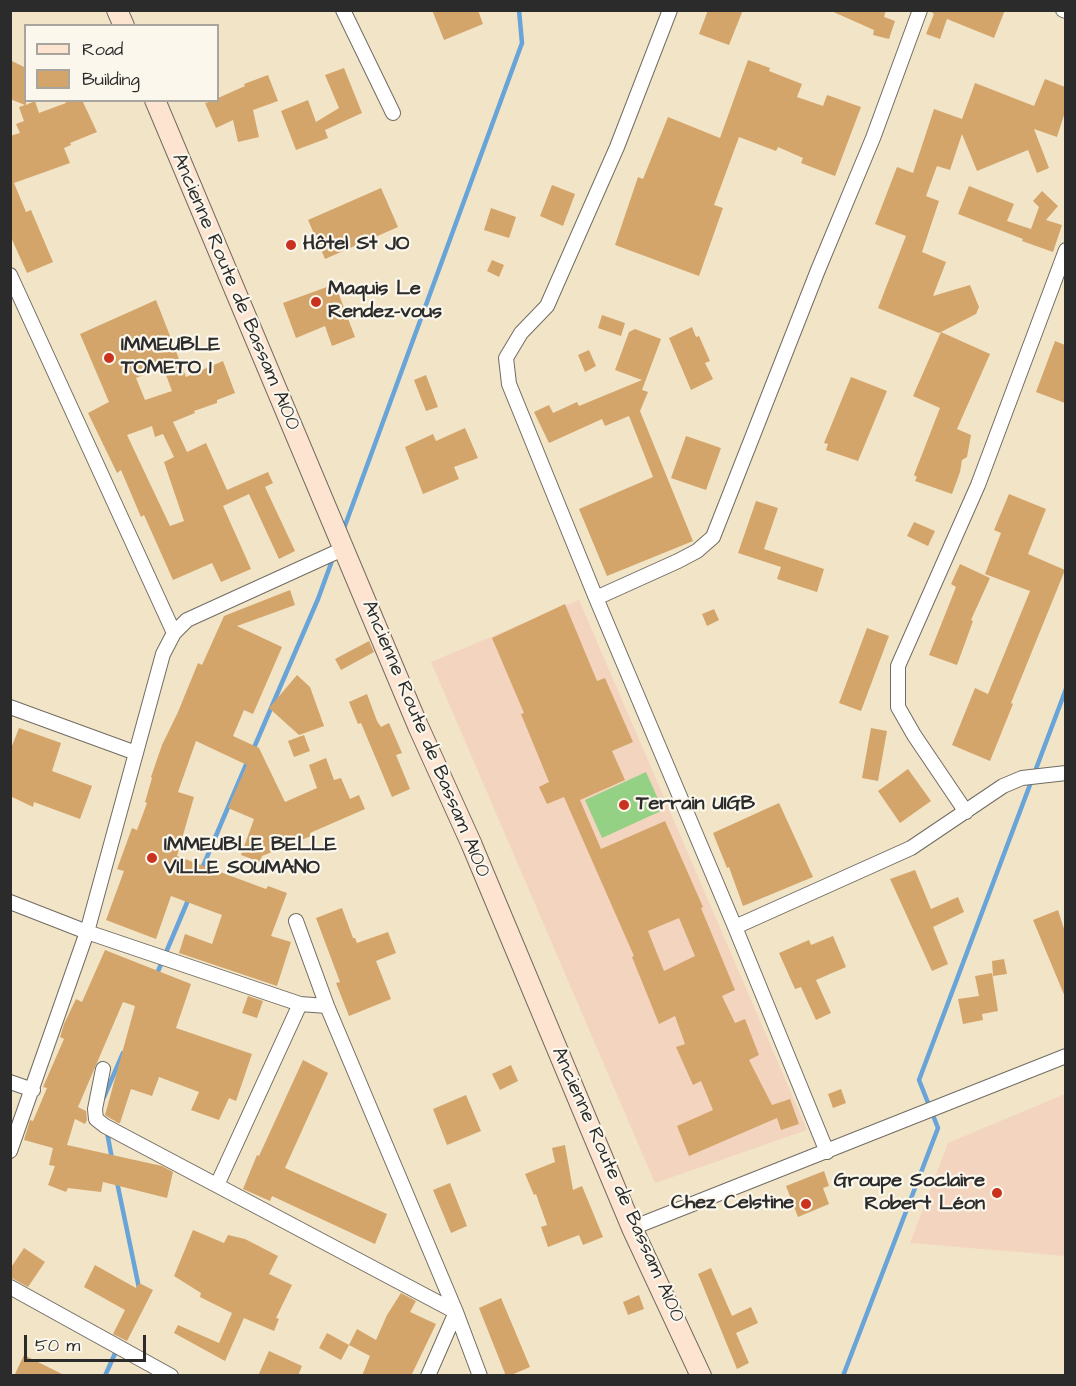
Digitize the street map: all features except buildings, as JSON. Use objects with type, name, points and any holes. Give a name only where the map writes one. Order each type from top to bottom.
[{"type":"main road","points":[[117,10],[123,24]]},
{"type":"main road","name":"Ancienne Route de Bassam A100","points":[[156,102],[632,1228],[701,1376]]},
{"type":"street","points":[[343,10],[393,113]]},
{"type":"street","points":[[670,10],[617,147],[547,306],[520,333],[506,358],[509,384],[827,1152]]},
{"type":"street","points":[[596,598],[688,556],[713,537],[818,270],[873,138],[920,10]]},
{"type":"street","points":[[966,812],[898,707],[898,666],[978,485],[1065,250]]},
{"type":"street","points":[[10,275],[174,633]]},
{"type":"street","points":[[10,1151],[87,932],[163,654],[174,633],[187,620],[343,549]]},
{"type":"street","points":[[10,707],[136,753]]},
{"type":"street","points":[[735,927],[911,848],[1003,786],[1022,778],[1065,773]]},
{"type":"street","points":[[10,902],[87,932],[300,1004],[327,1006]]},
{"type":"street","points":[[296,921],[327,1006],[456,1312],[480,1376]]},
{"type":"street","points":[[217,1185],[300,1004]]},
{"type":"street","points":[[632,1228],[1065,1056]]},
{"type":"street","points":[[103,1069],[95,1109],[96,1119],[105,1126],[456,1312]]},
{"type":"street","points":[[10,1082],[33,1090]]},
{"type":"street","points":[[10,1287],[171,1376]]},
{"type":"street","points":[[428,1376],[456,1312]]},
{"type":"shaded area","points":[[579,600],[807,1130],[655,1183],[431,662]]},
{"type":"shaded area","name":"Groupe Soclaire Robert Léon","points":[[1065,1094],[1065,1256],[910,1243],[948,1143]]},
{"type":"green space","name":"Terrain UIGB","points":[[646,772],[663,810],[602,838],[585,800]]},
{"type":"waterway","points":[[343,531],[522,43],[519,10]]},
{"type":"waterway","points":[[253,750],[318,599],[333,558]]},
{"type":"waterway","points":[[843,1376],[938,1128],[919,1080],[1066,689]]},
{"type":"waterway","points":[[201,871],[248,760]]},
{"type":"waterway","points":[[156,976],[189,898]]},
{"type":"waterway","points":[[104,1097],[123,1053]]},
{"type":"waterway","points":[[107,1132],[112,1159]]},
{"type":"waterway","points":[[117,1182],[139,1288]]},
{"type":"waterway","points":[[105,1376],[117,1349]]},
{"type":"place","name":"Hôtel St JO","points":[[291,245]]},
{"type":"place","name":"Maquis Le Rendez-vous","points":[[316,302]]},
{"type":"place","name":"IMMEUBLE TOMETO 1","points":[[109,358]]},
{"type":"place","name":"Terrain UIGB","points":[[624,805]]},
{"type":"place","name":"IMMEUBLE BELLE VILLE SOUMANO","points":[[152,858]]},
{"type":"place","name":"Groupe Soclaire Robert Léon","points":[[997,1193]]},
{"type":"place","name":"Chez Celstine","points":[[806,1204]]}]
